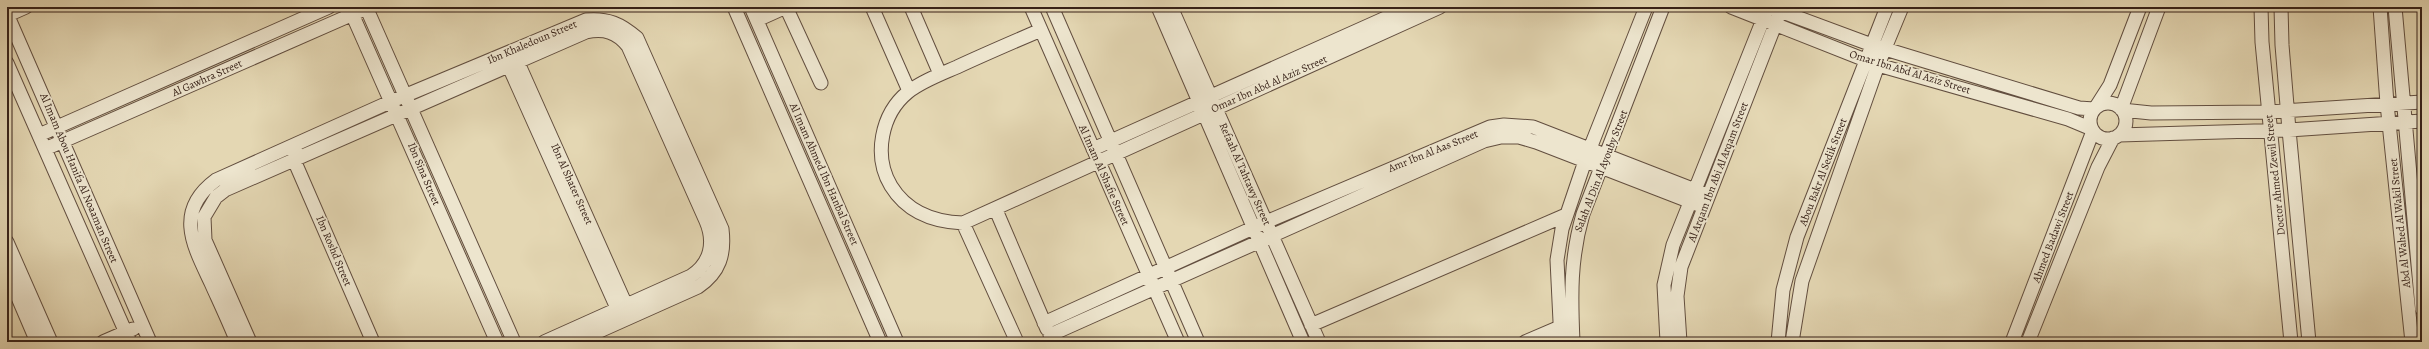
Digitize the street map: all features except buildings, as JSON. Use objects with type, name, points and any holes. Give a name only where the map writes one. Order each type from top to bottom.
[{"type":"street","points":[[7,14],[26,7]]},
{"type":"street","name":"Al Gawhra Street","points":[[39,135],[329,7]]},
{"type":"street","name":"Al Gawhra Street","points":[[45,150],[351,11],[367,7]]},
{"type":"street","name":"Ibn Sina Street","points":[[367,7],[514,342]]},
{"type":"street","name":"Al Imam Ahmed Ibn Hanbal Street","points":[[734,7],[880,342]]},
{"type":"street","name":"Al Imam Ahmed Ibn Hanbal Street","points":[[751,7],[897,342]]},
{"type":"street","points":[[756,20],[786,7],[821,83]]},
{"type":"street","points":[[872,7],[909,91]]},
{"type":"street","points":[[911,7],[940,74]]},
{"type":"street","name":"Al Imam Al Shafie Street","points":[[1031,7],[1178,342]]},
{"type":"street","name":"Al Imam Al Shafie Street","points":[[1052,7],[1198,342]]},
{"type":"street","name":"Omar Ibn Abd Al Aziz Street","points":[[1093,149],[1204,97],[1410,7]]},
{"type":"street","name":"Omar Ibn Abd Al Aziz Street","points":[[963,223],[996,210],[1098,162],[1440,7]]},
{"type":"street","name":"Salah Al Din Al Ayouby Street","points":[[1568,341],[1560,327],[1557,260],[1558,244],[1566,215],[1585,161],[1646,7]]},
{"type":"street","name":"Salah Al Din Al Ayouby Street","points":[[1568,341],[1572,322],[1571,269],[1575,241],[1583,214],[1663,7]]},
{"type":"street","name":"Omar Ibn Abd Al Aziz Street","points":[[1731,7],[1866,61],[2072,120],[2092,130]]},
{"type":"street","name":"Abou Bakr Al Sedik Street","points":[[1778,342],[1783,290],[1797,237],[1887,7]]},
{"type":"street","name":"Abou Bakr Al Sedik Street","points":[[1792,342],[1802,281],[1878,65],[1902,7]]},
{"type":"street","points":[[2140,7],[2110,85],[2090,118],[2092,130],[2104,138],[2289,130],[2422,121]]},
{"type":"street","points":[[2116,137],[2126,121],[2121,110],[2159,7]]},
{"type":"street","name":"Doctor Ahmed Zewil Street","points":[[2262,7],[2262,42],[2268,112],[2292,342]]},
{"type":"street","name":"Doctor Ahmed Zewil Street","points":[[2281,7],[2287,111],[2309,342]]},
{"type":"street","name":"Abd Al Wahed Al Wakil Street","points":[[2380,7],[2387,104],[2412,342]]},
{"type":"street","name":"Abd Al Wahed Al Wakil Street","points":[[2395,7],[2422,308]]},
{"type":"street","name":"Omar Ibn Abd Al Aziz Street","points":[[1775,8],[1872,45],[2079,108],[2095,108]]},
{"type":"street","name":"Al Arqam Ibn Abi Al Arqam Street","points":[[1667,342],[1664,285],[1673,245],[1763,20],[1775,8]]},
{"type":"street","name":"Al Arqam Ibn Abi Al Arqam Street","points":[[1680,342],[1677,296],[1678,281],[1706,201],[1775,24],[1775,8]]},
{"type":"street","name":"Refaah Al Tahtawy Street","points":[[1168,9],[1210,111],[1254,228],[1303,342]]},
{"type":"street","name":"Ibn Sina Street","points":[[351,11],[399,115],[497,342]]},
{"type":"street","name":"Al Imam Abou Hanifa Al Noaaman Street","points":[[7,14],[64,141],[142,325],[146,341]]},
{"type":"street","name":"Ibn Khaledoun Street","points":[[250,342],[193,244],[190,219],[193,207],[198,196],[216,180],[406,95],[586,32],[605,30],[618,36],[628,46],[658,100],[722,229],[723,252],[720,263],[708,281],[544,342]]},
{"type":"street","points":[[1015,341],[963,223],[946,223],[924,216],[901,199],[891,185],[883,164],[883,135],[888,118],[897,104],[909,91],[940,74],[1041,30]]},
{"type":"street","name":"Ibn Khaledoun Street","points":[[237,342],[204,240],[203,228],[209,206],[225,190],[412,109],[511,58]]},
{"type":"street","name":"Ibn Al Shater Street","points":[[511,58],[625,313]]},
{"type":"street","name":"Al Imam Abou Hanifa Al Noaaman Street","points":[[7,63],[128,337]]},
{"type":"street","points":[[762,73],[777,67]]},
{"type":"street","points":[[2095,108],[2111,104],[2121,110],[2151,113],[2268,112],[2422,102]]},
{"type":"street","name":"Refaah Al Tahtawy Street","points":[[1210,111],[1266,222],[1319,342]]},
{"type":"street","name":"Amr Ibn Al Aas Street","points":[[1044,323],[1266,222],[1490,128],[1504,125],[1533,127],[1695,190],[1706,201]]},
{"type":"street","name":"Ahmed Badawi Street","points":[[2012,342],[2092,130]]},
{"type":"street","name":"Amr Ibn Al Aas Street","points":[[1051,339],[1154,288],[1272,235],[1484,141],[1501,137],[1519,137],[1690,202],[1706,201]]},
{"type":"street","name":"Ahmed Badawi Street","points":[[2028,342],[2098,167],[2116,137]]},
{"type":"street","name":"Ibn Roshd Street","points":[[287,148],[295,151],[294,160],[373,342]]},
{"type":"street","points":[[996,210],[1051,339]]},
{"type":"street","points":[[1311,325],[1566,215]]},
{"type":"street","points":[[7,242],[51,342]]},
{"type":"street","points":[[849,271],[864,266]]},
{"type":"street","points":[[7,272],[37,342]]},
{"type":"street","name":"Ibn Khaledoun Street","points":[[575,342],[625,313]]},
{"type":"street","points":[[1524,342],[1572,322]]},
{"type":"street","points":[[103,342],[128,337],[142,325]]}]
